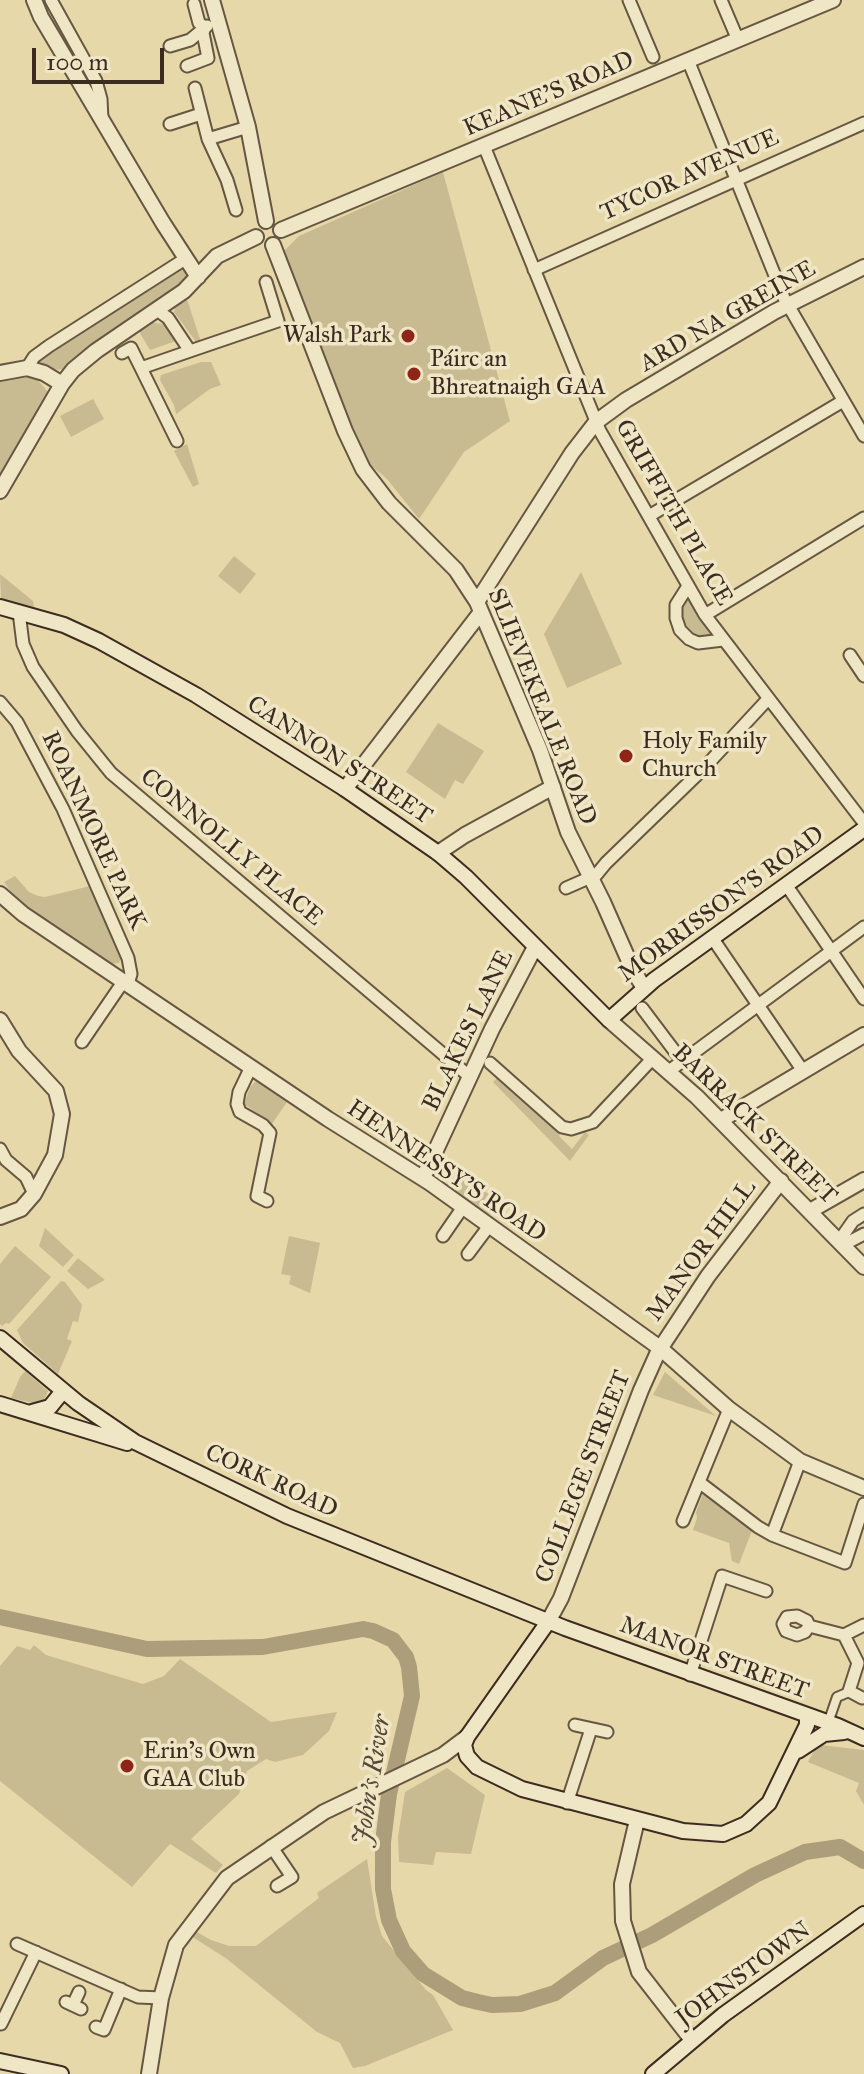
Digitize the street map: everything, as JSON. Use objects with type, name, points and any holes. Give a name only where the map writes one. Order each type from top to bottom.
[{"type":"street","points":[[34,0],[41,17],[198,277]]},
{"type":"street","points":[[51,0],[96,81],[102,119]]},
{"type":"street","points":[[212,0],[212,24],[248,127],[266,221]]},
{"type":"street","points":[[629,0],[653,57]]},
{"type":"street","points":[[721,0],[738,40]]},
{"type":"street","name":"KEANE'S ROAD","points":[[281,230],[825,2]]},
{"type":"street","points":[[194,4],[199,23],[212,24]]},
{"type":"street","points":[[170,46],[188,41],[212,24]]},
{"type":"street","points":[[187,66],[208,58],[203,33],[212,24]]},
{"type":"street","points":[[688,60],[788,305],[864,436]]},
{"type":"street","points":[[195,88],[208,139],[227,180],[236,210]]},
{"type":"street","points":[[170,124],[201,114]]},
{"type":"street","name":"TYCOR AVENUE","points":[[534,270],[864,123]]},
{"type":"street","points":[[208,139],[248,127]]},
{"type":"street","name":"GRIFFITH PLACE","points":[[484,146],[596,422],[705,615],[864,826]]},
{"type":"street","points":[[0,491],[62,384],[87,358],[163,310],[217,256],[256,237],[259,225],[274,221],[281,230],[281,238],[273,245],[265,245],[256,237]]},
{"type":"street","name":"SLIEVEKEALE ROAD","points":[[273,245],[345,431],[363,469],[389,503],[456,570],[479,607],[553,787],[568,832],[644,988]]},
{"type":"street","points":[[27,368],[34,357],[49,346],[185,259]]},
{"type":"street","name":"ARD NA GREINE","points":[[345,789],[479,607],[572,453],[596,422],[626,400],[788,305],[864,267]]},
{"type":"street","points":[[141,368],[278,321],[266,282]]},
{"type":"street","points":[[163,310],[190,351]]},
{"type":"street","points":[[130,348],[177,441]]},
{"type":"street","points":[[0,373],[27,368],[44,373],[62,384]]},
{"type":"street","points":[[649,516],[843,401]]},
{"type":"street","points":[[705,615],[864,518]]},
{"type":"street","points":[[688,586],[676,605],[680,630],[698,643],[723,640]]},
{"type":"street","name":"CANNON STREET","points":[[0,607],[70,627],[115,649],[207,702],[345,789],[438,853],[479,889],[609,1020]]},
{"type":"street","name":"CONNOLLY PLACE","points":[[19,612],[23,644],[33,667],[83,739],[111,773],[469,1076]]},
{"type":"street","points":[[850,655],[864,676]]},
{"type":"street","points":[[566,888],[592,879],[690,783],[768,699]]},
{"type":"street","name":"ROANMORE PARK","points":[[0,702],[17,722],[63,809],[128,958],[131,974],[126,983]]},
{"type":"street","points":[[438,853],[553,787]]},
{"type":"street","name":"MORRISSON'S ROAD","points":[[609,1020],[644,988],[787,886],[864,826]]},
{"type":"street","points":[[787,886],[864,999]]},
{"type":"street","name":"HENNESSY'S ROAD","points":[[2,900],[423,1178],[660,1348],[729,1409],[800,1461],[864,1488]]},
{"type":"street","points":[[669,1071],[864,927]]},
{"type":"street","points":[[713,939],[803,1071]]},
{"type":"street","name":"BLAKES LANE","points":[[423,1178],[469,1076],[535,947]]},
{"type":"street","points":[[82,1042],[126,983]]},
{"type":"street","name":"BARRACK STREET","points":[[642,1008],[682,1061]]},
{"type":"street","points":[[0,1020],[19,1051],[52,1085],[61,1103],[61,1126],[56,1149],[34,1194],[21,1209],[0,1217]]},
{"type":"street","name":"BARRACK STREET","points":[[609,1020],[721,1120],[864,1267]]},
{"type":"street","points":[[721,1120],[864,1035]]},
{"type":"street","points":[[490,1063],[562,1127],[571,1129],[593,1122],[653,1058]]},
{"type":"street","points":[[251,1067],[239,1092],[238,1107],[240,1112],[267,1129],[270,1139],[257,1196],[267,1201]]},
{"type":"street","points":[[0,1149],[6,1160],[26,1177],[34,1194]]},
{"type":"street","points":[[810,1211],[864,1180]]},
{"type":"street","name":"MANOR HILL","points":[[660,1348],[722,1255],[781,1181]]},
{"type":"street","points":[[443,1236],[463,1207]]},
{"type":"street","points":[[841,1243],[853,1221],[864,1214]]},
{"type":"street","points":[[468,1254],[489,1226]]},
{"type":"street","points":[[841,1243],[864,1234]]},
{"type":"street","name":"CORK ROAD","points":[[0,1338],[78,1403],[147,1448],[287,1516],[548,1622]]},
{"type":"street","name":"COLLEGE STREET","points":[[149,2074],[161,1998],[174,1950],[184,1931],[227,1878],[324,1812],[455,1747],[467,1737],[548,1622],[561,1598],[660,1348]]},
{"type":"street","points":[[31,1412],[46,1409],[63,1391]]},
{"type":"street","points":[[65,1424],[75,1415],[78,1403]]},
{"type":"street","points":[[0,1404],[147,1448]]},
{"type":"street","points":[[683,1521],[729,1409]]},
{"type":"street","points":[[772,1535],[800,1461]]},
{"type":"street","points":[[699,1482],[772,1535],[851,1565],[864,1504]]},
{"type":"street","points":[[690,1675],[722,1576],[766,1591]]},
{"type":"street","name":"MANOR STREET","points":[[548,1622],[864,1738]]},
{"type":"street","points":[[809,1626],[844,1635],[864,1625]]},
{"type":"street","points":[[828,1723],[837,1697],[849,1692],[861,1664],[844,1635]]},
{"type":"street","points":[[849,1692],[862,1698]]},
{"type":"street","points":[[432,1760],[450,1757],[473,1763],[508,1784],[567,1803],[698,1834],[723,1834],[746,1824],[765,1808],[808,1723],[807,1717]]},
{"type":"street","points":[[575,1725],[607,1732]]},
{"type":"street","points":[[567,1803],[591,1729]]},
{"type":"street","points":[[792,1757],[805,1744],[824,1734],[846,1732]]},
{"type":"street","points":[[467,1737],[465,1752],[473,1763]]},
{"type":"street","points":[[637,1820],[621,1893],[621,1912],[640,1973],[692,2040]]},
{"type":"street","points":[[271,1846],[292,1877],[277,1886]]},
{"type":"street","name":"JOHNSTOWN","points":[[653,2074],[692,2040],[864,1914]]},
{"type":"street","points":[[17,1944],[36,1952],[83,1983],[121,1989],[138,1997],[161,1998]]},
{"type":"street","points":[[1,2024],[36,1952]]},
{"type":"street","points":[[73,2005],[83,1983]]},
{"type":"street","points":[[96,2027],[104,2030],[121,1989]]},
{"type":"street","points":[[0,2061],[61,2074]]},
{"type":"shaded area","name":"Páirc an Bhreatnaigh GAA","points":[[443,172],[510,421],[464,452],[419,519],[387,479],[366,461],[283,252],[299,236]]},
{"type":"shaded area","points":[[177,269],[182,269],[189,279],[161,302],[65,369],[41,367],[37,361],[40,355]]},
{"type":"shaded area","points":[[186,296],[201,342],[197,343],[174,312],[177,302]]},
{"type":"shaded area","points":[[149,322],[163,324],[176,341],[150,350],[138,330]]},
{"type":"shaded area","points":[[201,362],[211,362],[221,385],[210,389],[176,414],[160,380],[161,375]]},
{"type":"shaded area","points":[[26,374],[37,379],[48,392],[0,474],[0,381]]},
{"type":"shaded area","points":[[93,399],[104,419],[71,437],[60,416]]},
{"type":"shaded area","points":[[187,444],[199,484],[193,487],[174,451]]},
{"type":"shaded area","points":[[234,556],[256,574],[240,594],[218,576]]},
{"type":"shaded area","points":[[581,572],[622,664],[567,688],[544,634]]},
{"type":"shaded area","points":[[0,574],[33,601],[34,607],[1,599]]},
{"type":"shaded area","points":[[686,594],[698,618],[715,640],[693,637],[681,623],[682,600]]},
{"type":"shaded area","points":[[438,723],[484,751],[463,784],[455,780],[445,799],[406,772]]},
{"type":"shaded area","points":[[15,876],[29,892],[45,897],[90,886],[121,958],[119,963],[111,964],[15,898],[4,882]]},
{"type":"shaded area","points":[[497,1078],[560,1134],[572,1149],[585,1132],[589,1135],[570,1161],[493,1082]]},
{"type":"shaded area","points":[[256,1081],[287,1102],[272,1124],[244,1104],[250,1087]]},
{"type":"shaded area","points":[[457,1170],[499,1202],[488,1217],[446,1187]]},
{"type":"shaded area","points":[[45,1228],[74,1255],[63,1267],[39,1246]]},
{"type":"shaded area","points":[[289,1236],[320,1243],[310,1293],[289,1284],[291,1276],[281,1274]]},
{"type":"shaded area","points":[[15,1246],[51,1277],[9,1324],[2,1326],[0,1264]]},
{"type":"shaded area","points":[[78,1258],[105,1280],[88,1289],[67,1271]]},
{"type":"shaded area","points":[[61,1281],[82,1305],[78,1322],[73,1321],[67,1339],[72,1341],[58,1374],[23,1343],[17,1330]]},
{"type":"shaded area","points":[[25,1371],[48,1391],[42,1405],[11,1398]]},
{"type":"shaded area","points":[[665,1372],[716,1416],[653,1395]]},
{"type":"shaded area","points":[[704,1491],[753,1528],[739,1564],[732,1561],[729,1543],[693,1530]]},
{"type":"shaded area","name":"Erin's Own GAA Club","points":[[34,1645],[46,1655],[143,1684],[164,1676],[180,1659],[271,1722],[337,1712],[329,1731],[303,1755],[275,1762],[266,1759],[247,1771],[239,1794],[191,1839],[223,1865],[216,1873],[170,1844],[132,1887],[0,1781],[0,1666],[17,1646],[30,1650]]},
{"type":"shaded area","points":[[821,1745],[864,1750],[864,1805],[856,1791],[859,1783],[808,1762]]},
{"type":"shaded area","points":[[447,1768],[485,1795],[471,1854],[436,1852],[433,1865],[399,1862],[398,1837],[405,1792]]},
{"type":"shaded area","points":[[367,1859],[382,1936],[433,1995],[453,2030],[353,2068],[340,2043],[317,2032],[227,1959],[191,1936],[195,1931],[229,1946],[256,1946],[319,1898],[317,1893]]},
{"type":"waterway","name":"John's River","points":[[0,1617],[147,1649],[263,1647],[363,1629],[393,1640],[406,1657],[412,1696],[389,1794],[383,1842],[383,1889],[389,1920],[403,1951],[423,1974],[462,1998],[492,2005],[520,2004],[555,1993],[603,1958],[652,1935],[755,1875],[805,1852],[840,1847],[864,1861]]},
{"type":"place","name":"Walsh Park","points":[[408,336]]},
{"type":"place","name":"Páirc an Bhreatnaigh GAA","points":[[414,374]]},
{"type":"place","name":"Holy Family Church","points":[[626,756]]},
{"type":"place","name":"Erin's Own GAA Club","points":[[127,1766]]}]
